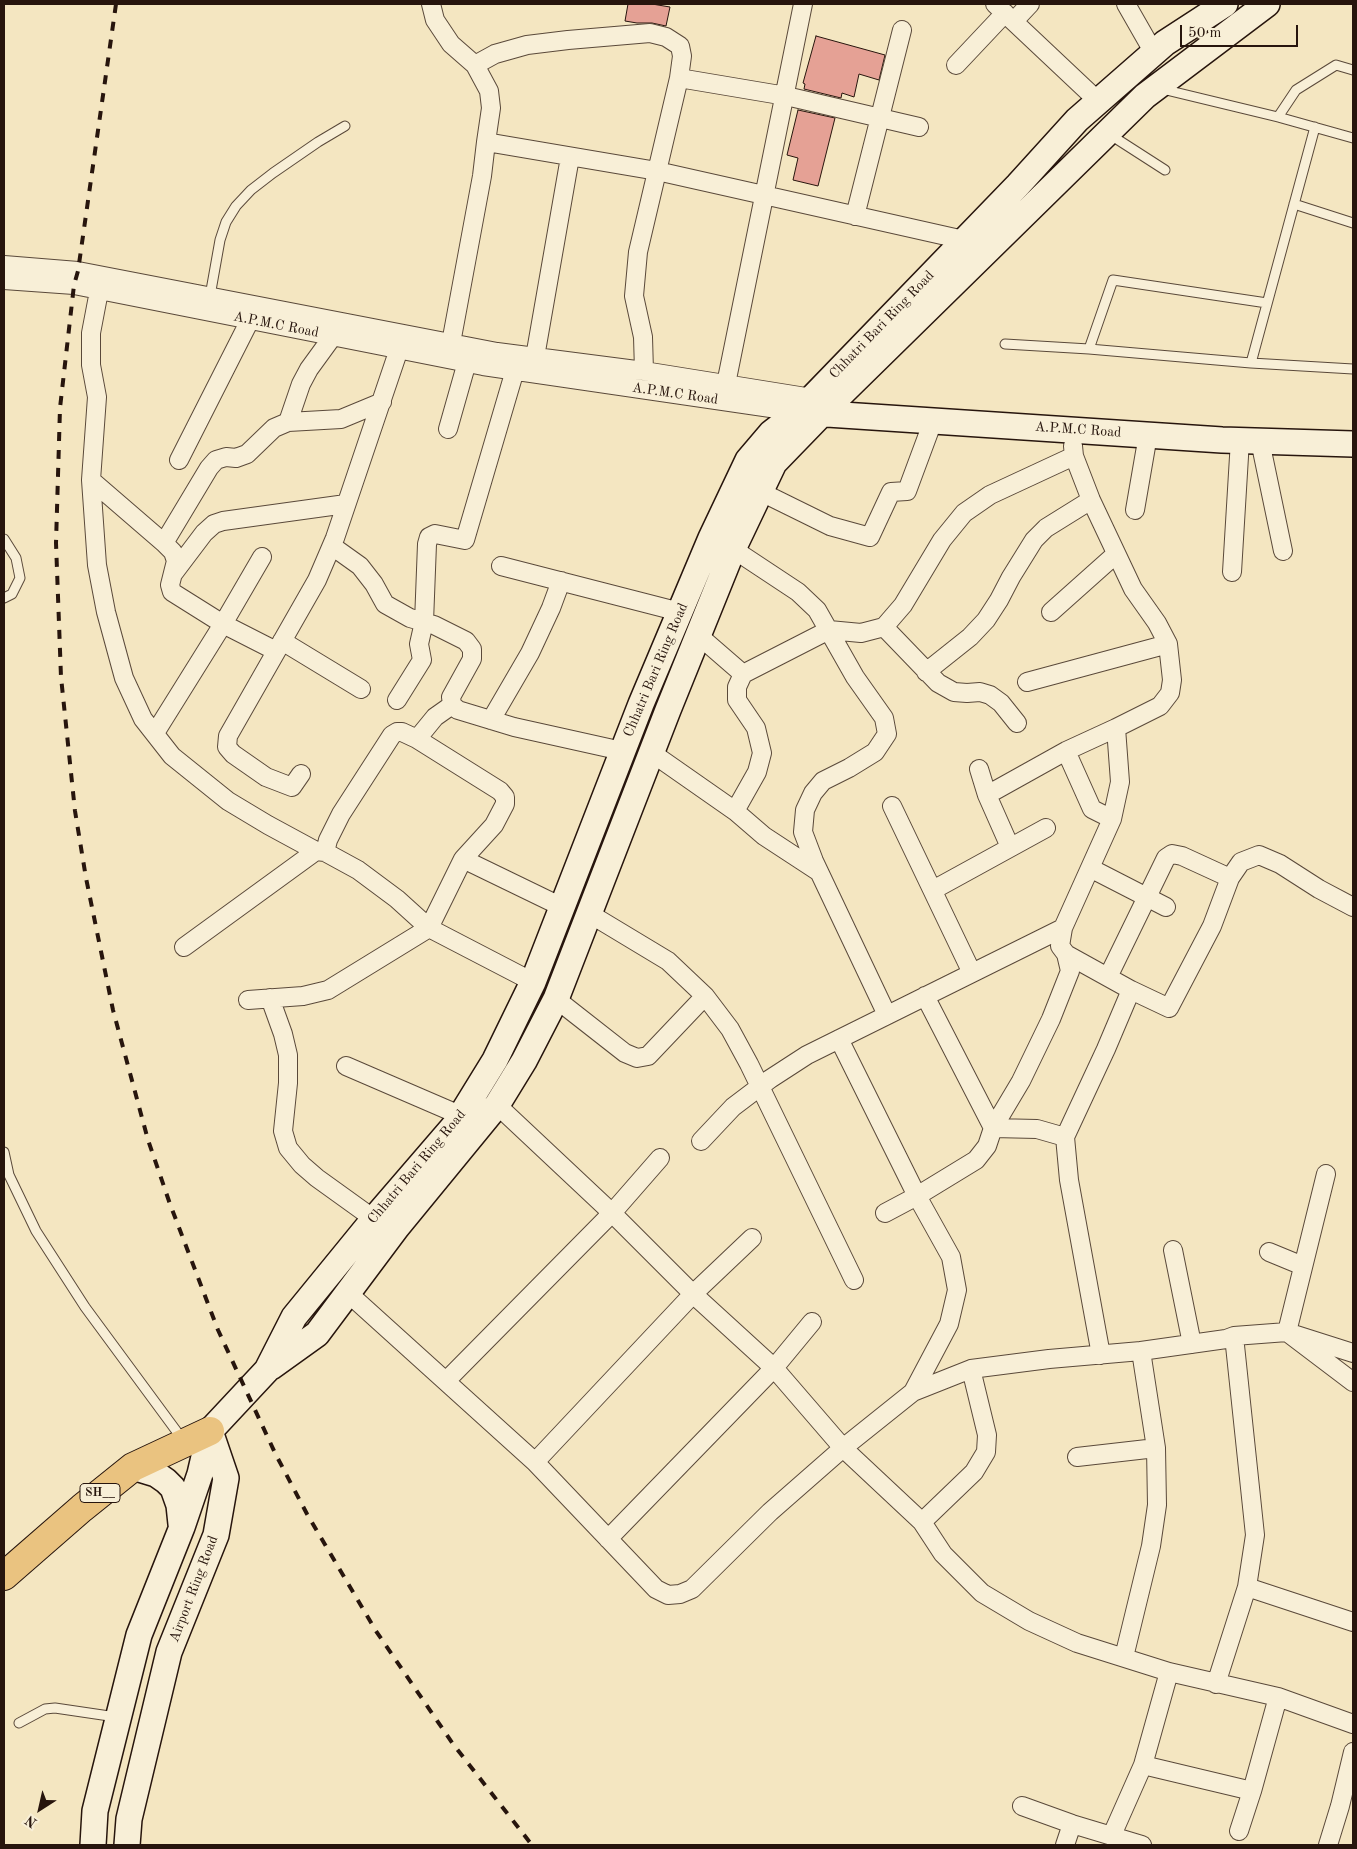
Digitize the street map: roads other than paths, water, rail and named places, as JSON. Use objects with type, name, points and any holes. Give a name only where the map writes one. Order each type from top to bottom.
[{"type":"main road","points":[[267,1370],[318,1334],[397,1227],[497,1105],[524,1061],[556,999],[698,635],[733,549],[774,463],[817,406],[1145,96],[1267,4]]},
{"type":"main road","name":"Chhatri Bari Ring Road","points":[[210,1431],[267,1370],[294,1317],[462,1116],[495,1060],[533,982],[622,750],[711,538],[748,460],[771,433],[817,406],[964,240],[1077,120],[1165,43],[1214,7]]},
{"type":"main road","name":"A.P.M.C Road","points":[[817,406],[932,421],[1250,441],[1353,444]]},
{"type":"main road","name":"A.P.M.C Road","points":[[817,406],[1222,425],[1353,429]]},
{"type":"main road","points":[[93,1845],[95,1811],[139,1635],[182,1527],[200,1474],[210,1431]]},
{"type":"main road","name":"SH__","points":[[4,1576],[82,1508],[133,1467],[210,1431]]},
{"type":"main road","name":"Airport Ring Road","points":[[127,1845],[129,1820],[169,1652],[216,1535],[226,1478],[210,1431]]},
{"type":"main road","points":[[133,1467],[156,1474],[173,1488],[179,1505],[182,1527]]},
{"type":"street","points":[[430,4],[435,20],[451,44],[475,66],[489,91],[491,108],[482,176],[451,343]]},
{"type":"street","points":[[726,384],[786,96],[803,4]]},
{"type":"street","points":[[956,65],[1004,13],[1030,4]]},
{"type":"street","points":[[1126,4],[1154,53]]},
{"type":"street","points":[[1004,13],[1098,101]]},
{"type":"street","points":[[855,216],[902,30]]},
{"type":"street","points":[[475,66],[495,54],[526,45],[650,33],[666,37],[680,46],[682,56],[679,78],[638,252],[634,296],[643,337],[644,371]]},
{"type":"street","points":[[679,78],[786,96],[919,127]]},
{"type":"street","points":[[486,142],[656,171],[964,240]]},
{"type":"street","points":[[535,357],[570,157]]},
{"type":"street","name":"A.P.M.C Road","points":[[4,265],[78,271],[451,343],[726,384],[817,406]]},
{"type":"street","name":"A.P.M.C Road","points":[[4,280],[99,290],[515,370],[817,406]]},
{"type":"street","points":[[99,290],[91,333],[91,365],[97,397],[91,480],[96,565],[106,612],[124,678],[143,719],[172,756],[228,801],[320,852],[358,870],[397,899],[429,928],[533,982]]},
{"type":"street","points":[[179,460],[250,320]]},
{"type":"street","points":[[288,422],[301,384],[309,369],[333,336]]},
{"type":"street","points":[[301,774],[292,787],[266,777],[233,754],[227,747],[228,736],[317,580],[332,546],[399,349]]},
{"type":"street","points":[[448,429],[467,362]]},
{"type":"street","points":[[397,700],[422,660],[420,644],[424,622],[427,544],[429,536],[435,534],[464,540],[515,370]]},
{"type":"street","points":[[164,543],[216,460],[226,457],[236,458],[247,454],[274,428],[288,422],[340,419],[382,402]]},
{"type":"street","points":[[761,492],[830,526],[870,538],[891,492],[907,491],[932,421]]},
{"type":"street","points":[[987,795],[1066,751],[1160,706],[1170,693],[1172,680],[1168,644],[1157,623],[1133,589],[1091,500],[1074,456],[1073,430]]},
{"type":"street","points":[[1135,510],[1148,435]]},
{"type":"street","points":[[1250,441],[1283,551]]},
{"type":"street","points":[[1232,572],[1250,441]]},
{"type":"street","points":[[735,811],[756,772],[762,753],[756,728],[738,700],[737,687],[743,674],[829,630],[861,633],[884,626],[903,605],[942,540],[964,513],[990,495],[1074,456]]},
{"type":"street","points":[[91,480],[173,552],[176,561],[170,585],[172,592],[223,624],[279,646],[361,689]]},
{"type":"street","points":[[926,672],[970,638],[986,620],[1000,600],[1011,577],[1034,540],[1046,528],[1091,500]]},
{"type":"street","points":[[173,574],[204,533],[214,524],[223,521],[346,504]]},
{"type":"street","points":[[332,546],[360,566],[374,584],[385,604],[394,610],[434,625],[466,641],[472,649],[472,660],[452,697],[452,705]]},
{"type":"street","points":[[733,549],[798,592],[817,610],[855,677],[884,718],[887,734],[875,752],[824,781],[812,793],[805,810],[803,832],[819,872],[887,1015]]},
{"type":"street","points":[[1051,612],[1116,554]]},
{"type":"street","points":[[155,734],[262,557]]},
{"type":"street","points":[[501,566],[680,612]]},
{"type":"street","points":[[491,720],[534,646],[561,581]]},
{"type":"street","points":[[884,626],[938,683],[954,692],[990,694],[1002,703],[1017,723]]},
{"type":"street","points":[[698,635],[743,674]]},
{"type":"street","points":[[1026,682],[1168,644]]},
{"type":"street","points":[[452,705],[458,710],[539,734],[622,750]]},
{"type":"street","points":[[417,739],[435,717],[452,705]]},
{"type":"street","points":[[885,1213],[976,1160],[988,1146],[993,1128],[1021,1081],[1052,1020],[1070,971],[1066,954],[1060,946],[1063,928],[1112,819],[1120,782],[1116,728]]},
{"type":"street","points":[[184,947],[320,852],[337,820],[392,735],[397,732],[402,732],[417,739],[500,791],[505,797],[505,804],[494,825],[463,859],[429,928],[328,990],[303,996],[248,1000]]},
{"type":"street","points":[[1066,751],[1092,809],[1112,819]]},
{"type":"street","points":[[652,752],[735,811],[764,836],[819,872]]},
{"type":"street","points":[[979,769],[987,795],[1010,847]]},
{"type":"street","points":[[892,806],[972,973]]},
{"type":"street","points":[[932,890],[1046,828]]},
{"type":"street","points":[[1108,977],[1166,858],[1172,854],[1182,856],[1230,878]]},
{"type":"street","points":[[1066,954],[1131,990],[1169,1008],[1212,926],[1230,878],[1241,862],[1259,855],[1280,864],[1353,908]]},
{"type":"street","points":[[463,859],[562,907]]},
{"type":"street","points":[[1090,868],[1166,907]]},
{"type":"street","points":[[590,914],[668,961],[705,996],[730,1029],[854,1280]]},
{"type":"street","points":[[701,1141],[733,1108],[791,1064],[1063,928]]},
{"type":"street","points":[[1101,1355],[1068,1180],[1065,1137],[1131,990]]},
{"type":"street","points":[[556,999],[625,1053],[637,1058],[648,1056],[705,996]]},
{"type":"street","points":[[925,996],[993,1128]]},
{"type":"street","points":[[270,998],[283,1034],[288,1055],[288,1083],[283,1131],[288,1148],[302,1165],[317,1178],[374,1219]]},
{"type":"street","points":[[839,1039],[917,1196],[950,1257],[957,1290],[949,1324],[912,1392]]},
{"type":"street","points":[[346,1066],[462,1116]]},
{"type":"street","points":[[497,1105],[612,1213],[693,1294],[774,1368],[843,1448],[922,1522],[943,1554],[982,1592],[1029,1621],[1077,1643],[1169,1672],[1278,1697],[1353,1724]]},
{"type":"street","points":[[993,1128],[1037,1129],[1065,1137]]},
{"type":"street","points":[[446,1381],[612,1213],[660,1158]]},
{"type":"street","points":[[1287,1332],[1326,1174]]},
{"type":"street","points":[[535,1462],[693,1294],[752,1238]]},
{"type":"street","points":[[1173,1250],[1192,1344]]},
{"type":"street","points":[[1269,1252],[1303,1266]]},
{"type":"street","points":[[348,1293],[535,1462],[656,1589],[668,1594],[680,1594],[692,1589],[770,1512],[843,1448],[912,1392],[971,1369],[1049,1359],[1141,1351],[1226,1339],[1234,1336],[1287,1332],[1353,1353]]},
{"type":"street","points":[[608,1539],[774,1368],[812,1322]]},
{"type":"street","points":[[1287,1332],[1353,1382]]},
{"type":"street","points":[[1216,1684],[1247,1588],[1255,1536],[1234,1336]]},
{"type":"street","points":[[1124,1657],[1151,1546],[1157,1505],[1156,1448],[1141,1351]]},
{"type":"street","points":[[922,1522],[974,1472],[986,1452],[987,1435],[971,1369]]},
{"type":"street","points":[[1077,1457],[1156,1448]]},
{"type":"street","points":[[1247,1588],[1353,1622]]},
{"type":"street","points":[[1112,1835],[1143,1764],[1169,1672]]},
{"type":"street","points":[[1239,1831],[1278,1697]]},
{"type":"street","points":[[1328,1845],[1347,1807],[1353,1752]]},
{"type":"street","points":[[1143,1764],[1252,1791]]},
{"type":"street","points":[[1022,1806],[1072,1824],[1142,1845]]},
{"type":"street","points":[[1065,1845],[1072,1824]]},
{"type":"lane","points":[[1278,117],[1296,90],[1336,65],[1353,70]]},
{"type":"lane","points":[[1157,88],[1278,117],[1353,138]]},
{"type":"lane","points":[[210,296],[220,240],[226,222],[236,206],[251,190],[273,173],[345,126]]},
{"type":"lane","points":[[1251,363],[1315,127]]},
{"type":"lane","points":[[1107,133],[1165,170]]},
{"type":"lane","points":[[1294,204],[1353,223]]},
{"type":"lane","points":[[1089,349],[1113,280],[1267,303]]},
{"type":"lane","points":[[1005,344],[1353,369]]},
{"type":"lane","points":[[4,540],[16,558],[20,578],[12,594],[4,598]]},
{"type":"lane","points":[[4,1152],[9,1175],[36,1231],[85,1307],[185,1443]]},
{"type":"lane","points":[[19,1723],[45,1709],[55,1708],[118,1717]]},
{"type":"railway","points":[[116,4],[78,271],[74,285],[60,408],[56,543],[61,677],[75,811],[86,878],[113,1010],[148,1140],[170,1204],[218,1330],[275,1453],[307,1514],[376,1631],[453,1744],[532,1845]]}]
